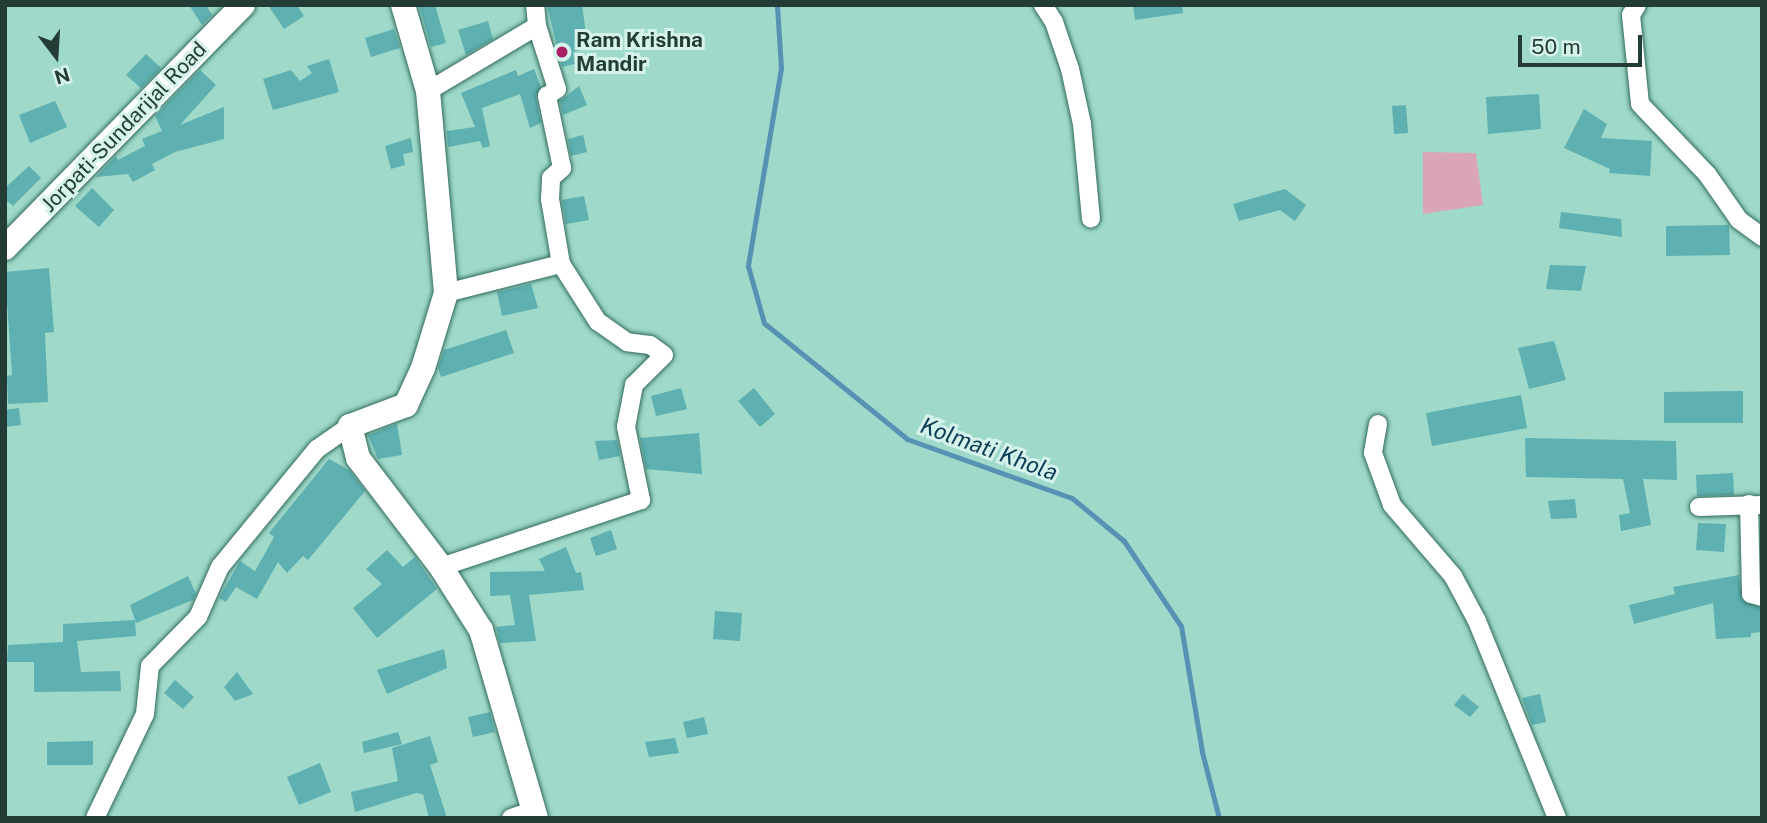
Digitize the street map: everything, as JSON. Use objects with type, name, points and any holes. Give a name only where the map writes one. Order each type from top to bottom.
[{"type":"street","name":"Jorpati-Sundarijal Road","points":[[5,248],[243,5]]},
{"type":"street","points":[[95,818],[145,714],[150,666],[198,617],[220,567],[317,449],[350,426],[406,405],[423,368],[446,293],[428,91],[403,5]]},
{"type":"street","points":[[441,567],[641,500],[626,427],[634,385],[664,355],[650,345],[628,342],[598,322],[561,264],[550,199],[551,178],[562,168],[547,96],[557,89],[537,26],[536,5]]},
{"type":"street","points":[[1043,5],[1054,22],[1070,69],[1082,124],[1091,219]]},
{"type":"street","points":[[1637,5],[1631,15],[1640,104],[1707,174],[1739,220],[1762,237]]},
{"type":"street","points":[[428,91],[537,26]]},
{"type":"street","points":[[446,293],[561,264]]},
{"type":"street","points":[[1378,424],[1373,453],[1392,505],[1459,587],[1558,818]]},
{"type":"street","points":[[350,426],[358,458],[441,567],[481,630],[527,815]]},
{"type":"street","points":[[1699,508],[1755,505],[1751,594],[1762,597]]},
{"type":"shaded area","points":[[1423,152],[1476,153],[1483,205],[1423,214]]},
{"type":"building","points":[[189,5],[206,5],[212,15],[202,25]]},
{"type":"building","points":[[268,5],[297,5],[304,16],[284,29]]},
{"type":"building","points":[[419,5],[435,5],[446,43],[431,47]]},
{"type":"building","name":"Ram Krishna Mandir","points":[[547,5],[582,5],[588,48],[573,52],[575,64],[562,67]]},
{"type":"building","points":[[1133,5],[1182,5],[1183,13],[1135,20]]},
{"type":"building","points":[[488,21],[493,39],[466,55],[458,30]]},
{"type":"building","points":[[394,29],[400,48],[371,57],[365,38]]},
{"type":"building","points":[[146,54],[161,68],[141,88],[126,75]]},
{"type":"building","points":[[329,59],[339,92],[273,110],[263,79],[291,70],[300,81],[312,73],[307,66]]},
{"type":"building","points":[[534,69],[541,87],[536,98],[541,123],[530,128],[520,94],[482,108],[490,146],[483,148],[480,141],[448,147],[447,131],[475,127],[461,93],[516,70],[518,76]]},
{"type":"building","points":[[200,70],[216,85],[180,125],[224,107],[224,139],[175,152],[152,164],[155,170],[133,182],[128,174],[96,177],[116,156],[118,160],[145,146],[142,139],[162,131],[155,116]]},
{"type":"building","points":[[579,86],[587,105],[563,115],[560,101]]},
{"type":"building","points":[[1539,94],[1541,129],[1488,134],[1486,97]]},
{"type":"building","points":[[55,101],[67,127],[30,143],[19,115]]},
{"type":"building","points":[[1406,105],[1408,133],[1394,134],[1392,106]]},
{"type":"building","points":[[1584,109],[1607,124],[1601,138],[1652,141],[1650,176],[1609,173],[1610,169],[1564,148]]},
{"type":"building","points":[[583,135],[587,152],[571,156],[568,139]]},
{"type":"building","points":[[411,138],[413,152],[403,154],[405,165],[391,169],[385,146]]},
{"type":"building","points":[[29,166],[41,178],[13,206],[5,199],[5,188]]},
{"type":"building","points":[[92,188],[114,210],[99,227],[75,206]]},
{"type":"building","points":[[1285,189],[1306,205],[1295,221],[1280,210],[1239,221],[1233,204]]},
{"type":"building","points":[[584,196],[589,220],[566,224],[562,200]]},
{"type":"building","points":[[1561,212],[1621,219],[1622,237],[1559,228]]},
{"type":"building","points":[[1729,225],[1730,255],[1666,256],[1666,226]]},
{"type":"building","points":[[1550,265],[1586,266],[1581,291],[1546,289]]},
{"type":"building","points":[[49,268],[54,332],[45,333],[48,402],[8,404],[7,376],[12,375],[5,272]]},
{"type":"building","points":[[531,284],[538,308],[502,316],[497,292]]},
{"type":"building","points":[[506,330],[514,353],[441,377],[438,368],[444,350]]},
{"type":"building","points":[[1554,341],[1566,380],[1529,389],[1518,348]]},
{"type":"building","points":[[681,388],[687,409],[656,416],[651,396]]},
{"type":"building","points":[[754,388],[775,414],[760,427],[738,401]]},
{"type":"building","points":[[1743,391],[1743,423],[1664,423],[1664,392]]},
{"type":"building","points":[[1521,395],[1527,428],[1432,446],[1426,413]]},
{"type":"building","points":[[19,408],[21,425],[5,427],[5,410]]},
{"type":"building","points":[[397,424],[402,455],[378,459],[368,435]]},
{"type":"building","points":[[699,433],[702,474],[646,469],[640,438]]},
{"type":"building","points":[[1525,438],[1676,441],[1677,480],[1643,479],[1651,525],[1621,531],[1619,515],[1630,513],[1623,479],[1526,477]]},
{"type":"building","points":[[617,440],[620,456],[599,460],[595,441]]},
{"type":"building","points":[[329,459],[349,470],[365,491],[308,560],[303,556],[287,573],[278,562],[257,599],[236,587],[226,602],[219,598],[240,561],[255,571],[274,537],[269,533]]},
{"type":"building","points":[[1733,473],[1734,495],[1697,496],[1696,475]]},
{"type":"building","points":[[1575,499],[1577,518],[1551,519],[1548,501]]},
{"type":"building","points":[[1698,523],[1726,524],[1724,552],[1696,550]]},
{"type":"building","points":[[611,530],[617,549],[596,556],[590,538]]},
{"type":"building","points":[[566,547],[576,573],[581,572],[584,590],[529,595],[536,641],[500,643],[496,627],[515,625],[510,595],[490,596],[490,572],[545,571],[539,559]]},
{"type":"building","points":[[387,550],[403,567],[415,557],[437,589],[377,638],[353,608],[382,584],[366,569]]},
{"type":"building","points":[[1739,575],[1742,600],[1762,608],[1762,632],[1751,633],[1751,637],[1716,639],[1713,603],[1634,624],[1629,605],[1675,594],[1673,587]]},
{"type":"building","points":[[188,576],[196,594],[193,600],[136,623],[130,605]]},
{"type":"building","points":[[715,611],[742,613],[740,641],[713,639]]},
{"type":"building","points":[[135,620],[136,636],[77,641],[81,672],[120,671],[121,691],[34,692],[34,662],[7,662],[8,645],[63,642],[63,624]]},
{"type":"building","points":[[444,649],[447,668],[387,694],[377,670]]},
{"type":"building","points":[[237,672],[253,694],[235,701],[224,687]]},
{"type":"building","points":[[175,680],[194,697],[183,709],[164,693]]},
{"type":"building","points":[[1463,694],[1479,707],[1470,717],[1454,705]]},
{"type":"building","points":[[1540,694],[1546,722],[1532,725],[1522,698]]},
{"type":"building","points":[[490,712],[495,732],[473,737],[468,717]]},
{"type":"building","points":[[704,717],[708,734],[687,738],[683,722]]},
{"type":"building","points":[[398,732],[402,744],[364,753],[362,742]]},
{"type":"building","points":[[430,736],[438,762],[430,765],[447,818],[429,818],[423,794],[416,793],[355,812],[351,792],[398,781],[392,748]]},
{"type":"building","points":[[675,738],[679,753],[649,757],[645,742]]},
{"type":"building","points":[[93,741],[93,765],[47,765],[47,742]]},
{"type":"building","points":[[320,763],[331,792],[299,805],[287,777]]},
{"type":"waterway","name":"Kolmati Khola","points":[[777,5],[781,68],[748,266],[764,323],[907,439],[1072,498],[1124,541],[1181,626],[1202,752],[1219,818]]},
{"type":"place","name":"Ram Krishna Mandir","points":[[562,52]]}]
